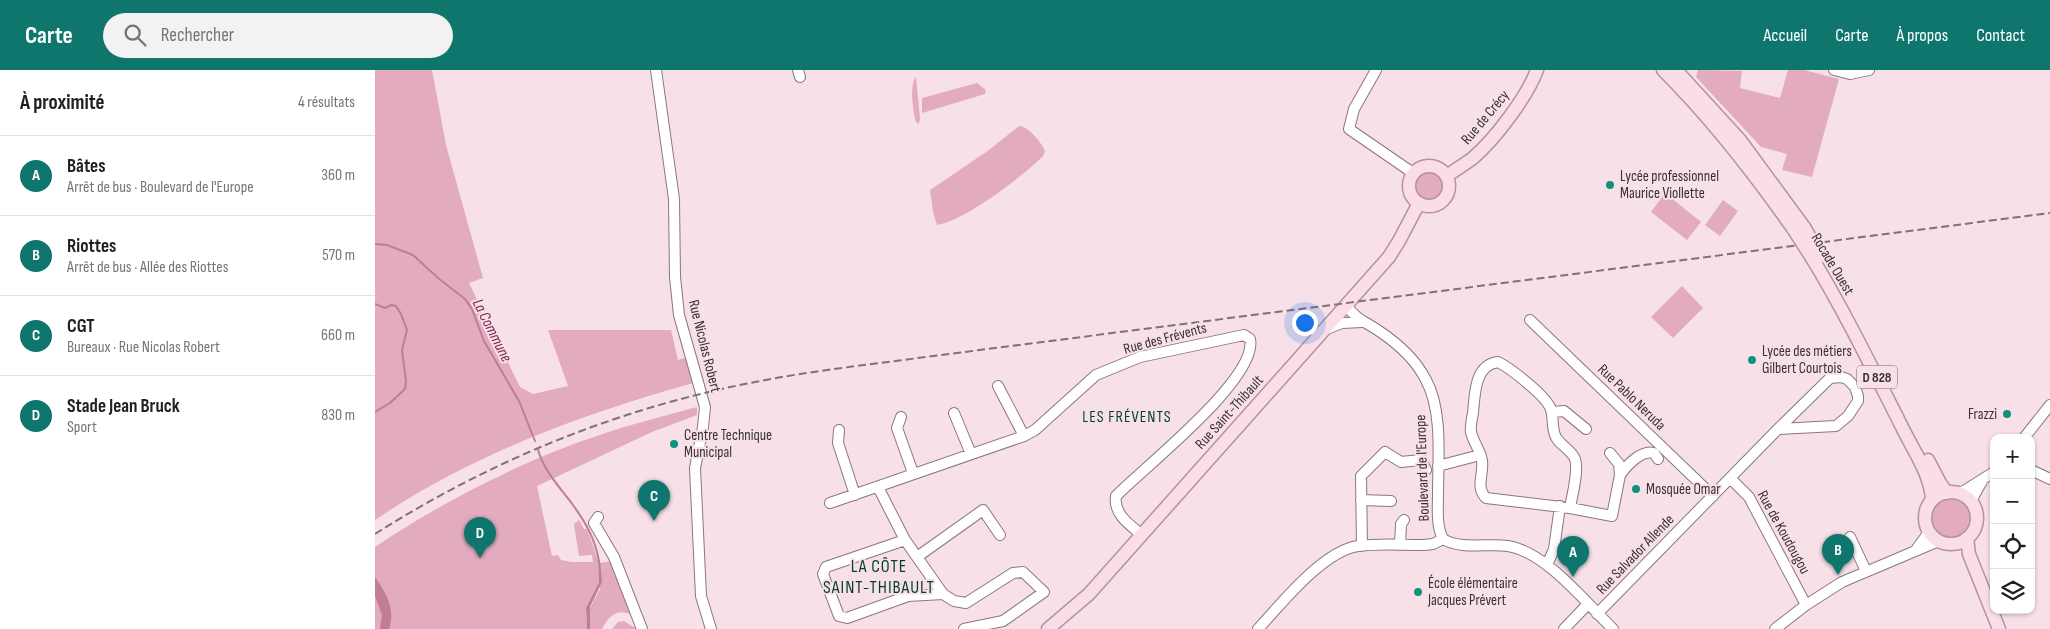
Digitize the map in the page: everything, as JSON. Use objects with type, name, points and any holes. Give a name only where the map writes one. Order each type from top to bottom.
[{"type":"main road","name":"Rue de Crécy","points":[[1447,176],[1473,158],[1484,147],[1519,102],[1532,83],[1537,70]]},
{"type":"main road","name":"Rocade Ouest","points":[[1663,70],[1721,132],[1799,228]]},
{"type":"main road","name":"Rocade Ouest","points":[[1676,70],[1740,140],[1799,228],[1852,312],[1939,483],[1953,493]]},
{"type":"main road","points":[[1428,165],[1439,168],[1447,176],[1449,188],[1442,201],[1431,206],[1419,203],[1411,195],[1409,184],[1413,173],[1417,169],[1428,165]]},
{"type":"main road","name":"Rue Saint-Thibault","points":[[1048,629],[1089,594],[1393,252],[1419,203]]},
{"type":"main road","name":"Rocade Ouest","points":[[1816,257],[1932,487],[1933,500]]},
{"type":"main road","points":[[1953,544],[1967,538],[1976,524],[1975,508],[1971,501],[1953,493],[1933,500],[1925,519],[1934,536],[1953,544],[1963,556],[1991,629]]},
{"type":"main road","points":[[1967,538],[1969,554],[1999,629]]},
{"type":"street","name":"Rue Nicolas Robert","points":[[656,70],[674,199],[675,277],[679,315],[705,407],[695,468],[701,596],[711,629]]},
{"type":"street","points":[[1377,70],[1354,109],[1349,129],[1413,173]]},
{"type":"street","points":[[1834,70],[1849,74],[1869,70]]},
{"type":"street","name":"Boulevard de l'Europe","points":[[1346,305],[1359,320],[1380,332],[1401,349],[1426,379],[1432,394],[1436,413],[1439,445],[1438,524],[1443,539],[1457,544],[1509,546],[1524,551],[1547,565],[1613,629]]},
{"type":"street","name":"Boulevard de l'Europe","points":[[1335,317],[1359,320]]},
{"type":"street","points":[[1324,330],[1342,323],[1359,320]]},
{"type":"street","name":"Rue Pablo Neruda","points":[[1530,320],[1713,496]]},
{"type":"street","name":"Rue des Frévents","points":[[830,503],[879,488],[913,473],[1024,436],[1035,430],[1097,375],[1140,357],[1244,335],[1250,339],[1251,345],[1237,376],[1221,396],[1184,434],[1116,496],[1117,512],[1142,535]]},
{"type":"street","points":[[1547,565],[1554,549],[1565,507],[1576,468],[1575,458],[1556,438],[1553,431],[1551,407],[1507,366],[1498,362],[1491,363],[1480,375],[1475,388],[1471,432],[1482,461],[1480,488],[1486,498],[1565,507],[1612,516],[1620,475],[1619,464],[1610,453]]},
{"type":"street","name":"Rue Salvador Allende","points":[[1597,614],[1778,429],[1829,378],[1841,377],[1847,379],[1855,387],[1858,401],[1847,416],[1836,426],[1778,429]]},
{"type":"street","points":[[998,386],[1024,436]]},
{"type":"street","points":[[2027,434],[2050,405]]},
{"type":"street","points":[[1552,412],[1564,411],[1586,429]]},
{"type":"street","points":[[954,413],[971,454]]},
{"type":"street","points":[[901,417],[897,428],[913,473]]},
{"type":"street","points":[[839,430],[838,443],[855,495]]},
{"type":"street","points":[[1361,546],[1361,476],[1385,452],[1401,462],[1421,460],[1427,470]]},
{"type":"street","points":[[1620,475],[1625,467],[1643,454],[1654,453],[1658,459]]},
{"type":"street","points":[[1438,466],[1480,454]]},
{"type":"street","points":[[2035,465],[2050,471]]},
{"type":"street","points":[[2035,472],[2050,479]]},
{"type":"street","points":[[1953,493],[1982,481],[1990,475]]},
{"type":"street","name":"Rue de Koudougou","points":[[1730,478],[1749,497],[1806,605]]},
{"type":"street","points":[[1971,501],[1982,481]]},
{"type":"street","points":[[879,488],[905,540],[943,594],[954,601],[966,603],[1013,573],[1023,572],[1044,592],[1003,621],[964,629]]},
{"type":"street","points":[[1361,500],[1391,501]]},
{"type":"street","points":[[917,557],[983,510],[1000,535]]},
{"type":"street","points":[[598,517],[594,523],[614,557],[642,629]]},
{"type":"street","points":[[1400,545],[1401,524],[1404,520]]},
{"type":"street","points":[[1775,629],[1806,605],[1842,582],[1916,550],[1934,536]]},
{"type":"street","points":[[1850,537],[1866,571]]},
{"type":"street","points":[[1258,629],[1319,565],[1339,553],[1361,546],[1433,544],[1443,539]]},
{"type":"street","points":[[905,540],[825,567],[823,574],[839,616],[847,618],[908,596],[943,594]]},
{"type":"street","points":[[1564,629],[1588,604]]},
{"type":"shaded area","points":[[375,70],[432,70],[446,145],[483,278],[469,283],[520,387],[533,394],[568,386],[548,330],[671,330],[678,360],[685,358],[693,383],[610,408],[528,439],[450,476],[375,520]]},
{"type":"shaded area","points":[[1698,70],[1742,71],[1740,88],[1780,98],[1788,70],[1804,70],[1839,79],[1812,177],[1782,170],[1787,154],[1761,147],[1696,77]]},
{"type":"shaded area","points":[[916,77],[919,124],[916,122],[912,98]]},
{"type":"shaded area","points":[[977,83],[986,90],[985,94],[922,113],[922,98]]},
{"type":"shaded area","points":[[1019,126],[1026,129],[1038,140],[1045,151],[1043,156],[1008,186],[978,207],[949,222],[937,225],[930,190],[989,150]]},
{"type":"shaded area","points":[[1430,170],[1441,175],[1446,186],[1441,197],[1430,202],[1419,197],[1414,186],[1419,175]]},
{"type":"shaded area","points":[[1665,193],[1701,222],[1687,240],[1651,212]]},
{"type":"shaded area","points":[[1723,200],[1738,211],[1720,236],[1705,225]]},
{"type":"shaded area","points":[[1682,286],[1703,308],[1673,338],[1651,317]]},
{"type":"shaded area","points":[[697,407],[697,415],[652,432],[537,486],[552,556],[558,555],[561,560],[572,562],[593,562],[592,555],[579,556],[574,524],[579,520],[584,529],[587,529],[598,560],[599,582],[586,608],[587,629],[375,629],[375,547],[464,494],[527,463],[624,427]]},
{"type":"shaded area","points":[[1952,498],[1966,504],[1972,518],[1966,532],[1952,538],[1938,532],[1932,518],[1938,504]]},
{"type":"shaded area","points":[[598,560],[600,560],[602,582],[590,607],[590,629],[587,629],[586,608],[599,582]]},
{"type":"shaded area","points":[[611,561],[632,615],[622,612],[614,614],[602,629],[590,629],[590,608],[600,589],[600,563]]},
{"type":"shaded area","points":[[375,577],[383,589],[391,608],[389,629],[380,629],[382,615],[375,596]]},
{"type":"shaded area","points":[[624,621],[637,629],[612,629],[618,622]]},
{"type":"waterway","name":"La Commune","points":[[375,244],[387,245],[413,255],[465,299],[472,309],[484,341],[519,401],[535,441]]},
{"type":"waterway","points":[[375,304],[385,308],[391,305],[396,306],[407,330],[402,350],[406,381],[405,389],[390,403],[375,412]]},
{"type":"waterway","points":[[538,450],[549,473],[586,525],[599,561]]},
{"type":"railway","points":[[375,534],[466,482],[512,459],[560,439],[658,405],[760,381],[824,370],[2050,213]]},
{"type":"place","name":"Lycée professionnel Maurice Viollette","points":[[1610,185]]},
{"type":"place","name":"Lycée des métiers Gilbert Courtois","points":[[1752,360]]},
{"type":"place","name":"Frazzi","points":[[2007,414]]},
{"type":"place","name":"Centre Technique Municipal","points":[[674,444]]},
{"type":"place","name":"Mosquée Omar","points":[[1636,489]]},
{"type":"place","name":"CGT","points":[[654,521]]},
{"type":"place","name":"Stade Jean Bruck","points":[[480,558]]},
{"type":"place","name":"Riottes","points":[[1838,575]]},
{"type":"place","name":"Bâtes","points":[[1573,577]]},
{"type":"place","name":"École élémentaire Jacques Prévert","points":[[1418,592]]},
{"type":"district","name":"LES FRÉVENTS","points":[[1127,416]]},
{"type":"district","name":"LA CÔTE SAINT-THIBAULT","points":[[879,576]]}]
